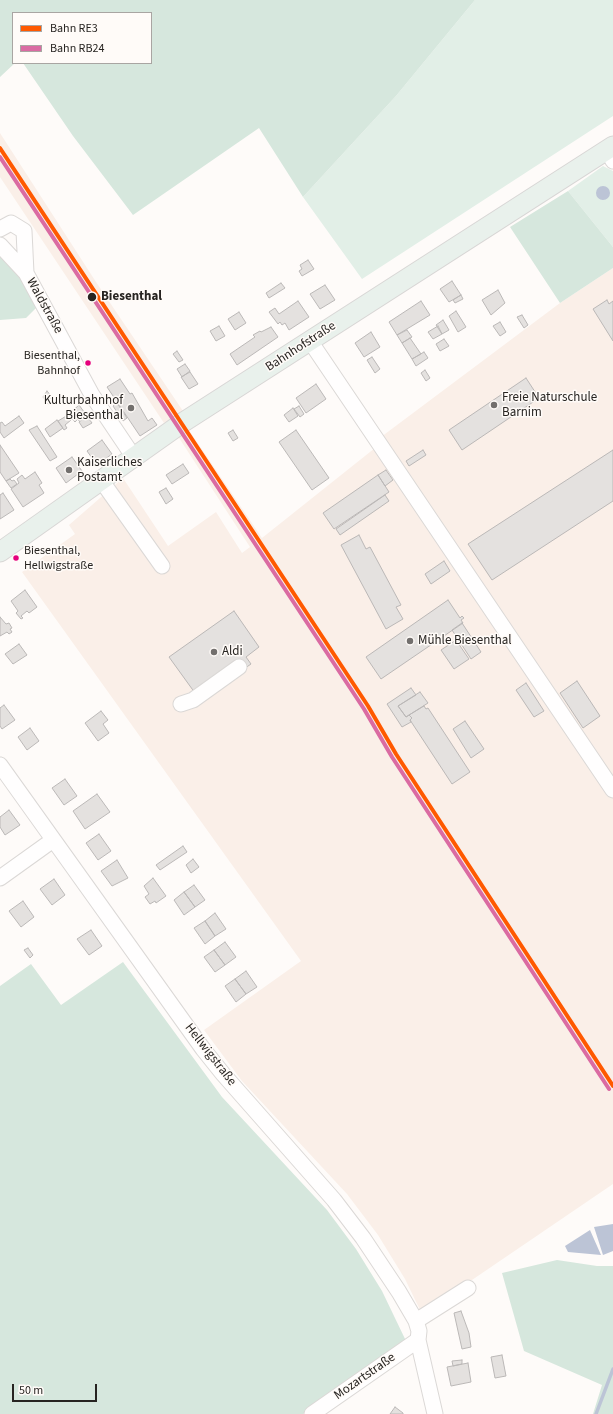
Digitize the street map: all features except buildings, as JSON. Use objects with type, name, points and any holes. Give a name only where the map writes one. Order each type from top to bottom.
[{"type":"main road","name":"Bahnhofstraße","points":[[0,552],[133,456],[310,341],[611,152]]},
{"type":"street","points":[[0,229],[11,224],[24,231],[26,273]]},
{"type":"street","name":"Waldstraße","points":[[0,244],[26,273],[92,395],[133,456]]},
{"type":"street","points":[[310,341],[613,790]]},
{"type":"street","points":[[101,480],[162,566]]},
{"type":"street","points":[[181,704],[193,700],[238,667]]},
{"type":"street","name":"Hellwigstraße","points":[[0,765],[215,1064],[334,1200],[363,1238],[399,1292],[416,1321],[419,1331],[418,1340],[435,1414]]},
{"type":"street","points":[[0,878],[53,840]]},
{"type":"street","points":[[416,1321],[468,1288]]},
{"type":"street","name":"Mozartstraße","points":[[312,1414],[418,1340]]},
{"type":"shaded area","points":[[475,0],[613,0],[613,116],[362,279],[303,197],[396,96]]},
{"type":"shaded area","points":[[0,133],[96,282],[183,411],[178,414],[262,538],[375,448],[381,437],[560,303],[613,268],[613,1184],[422,1314],[405,1279],[378,1235],[347,1194],[242,1081],[204,1030],[301,961],[22,572],[75,534],[69,525],[123,478],[168,546],[216,512],[242,553],[250,547],[168,421],[164,423],[0,177]]},
{"type":"shaded area","points":[[603,166],[613,171],[613,247],[568,191]]},
{"type":"green space","points":[[0,0],[475,0],[396,96],[303,197],[259,128],[133,215],[73,136],[24,64],[152,64],[152,12],[12,12],[12,64],[14,64],[0,77]]},
{"type":"green space","points":[[568,191],[613,247],[613,268],[560,303],[510,227]]},
{"type":"green space","points":[[0,253],[19,276],[39,305],[26,318],[0,320]]},
{"type":"green space","points":[[123,962],[222,1097],[327,1210],[356,1249],[382,1291],[406,1341],[303,1414],[0,1414],[0,986],[31,964],[61,1005]]},
{"type":"green space","points":[[557,1260],[597,1266],[613,1266],[613,1414],[593,1414],[602,1385],[524,1351],[502,1273]]},
{"type":"water","points":[[600,186],[606,186],[610,190],[610,196],[606,200],[600,200],[596,196],[596,190]]},
{"type":"water","points":[[613,1224],[613,1251],[603,1255],[594,1227]]},
{"type":"water","points":[[590,1230],[601,1255],[568,1252],[565,1246]]},
{"type":"waterway","points":[[596,1414],[613,1369]]},
{"type":"rail line","name":"RE3","points":[[0,148],[368,706],[396,754],[613,1086]]},
{"type":"rail line","name":"RB24","points":[[0,157],[364,709],[392,757],[609,1089]]},
{"type":"place","name":"Biesenthal","points":[[92,297]]},
{"type":"place","name":"Biesenthal, Bahnhof","points":[[88,363]]},
{"type":"place","name":"Freie Naturschule Barnim","points":[[494,405]]},
{"type":"place","name":"Kulturbahnhof Biesenthal","points":[[131,408]]},
{"type":"place","name":"Kaiserliches Postamt","points":[[69,470]]},
{"type":"place","name":"Biesenthal, Hellwigstraße","points":[[16,558]]},
{"type":"place","name":"Mühle Biesenthal","points":[[410,641]]},
{"type":"place","name":"Aldi","points":[[214,652]]}]
